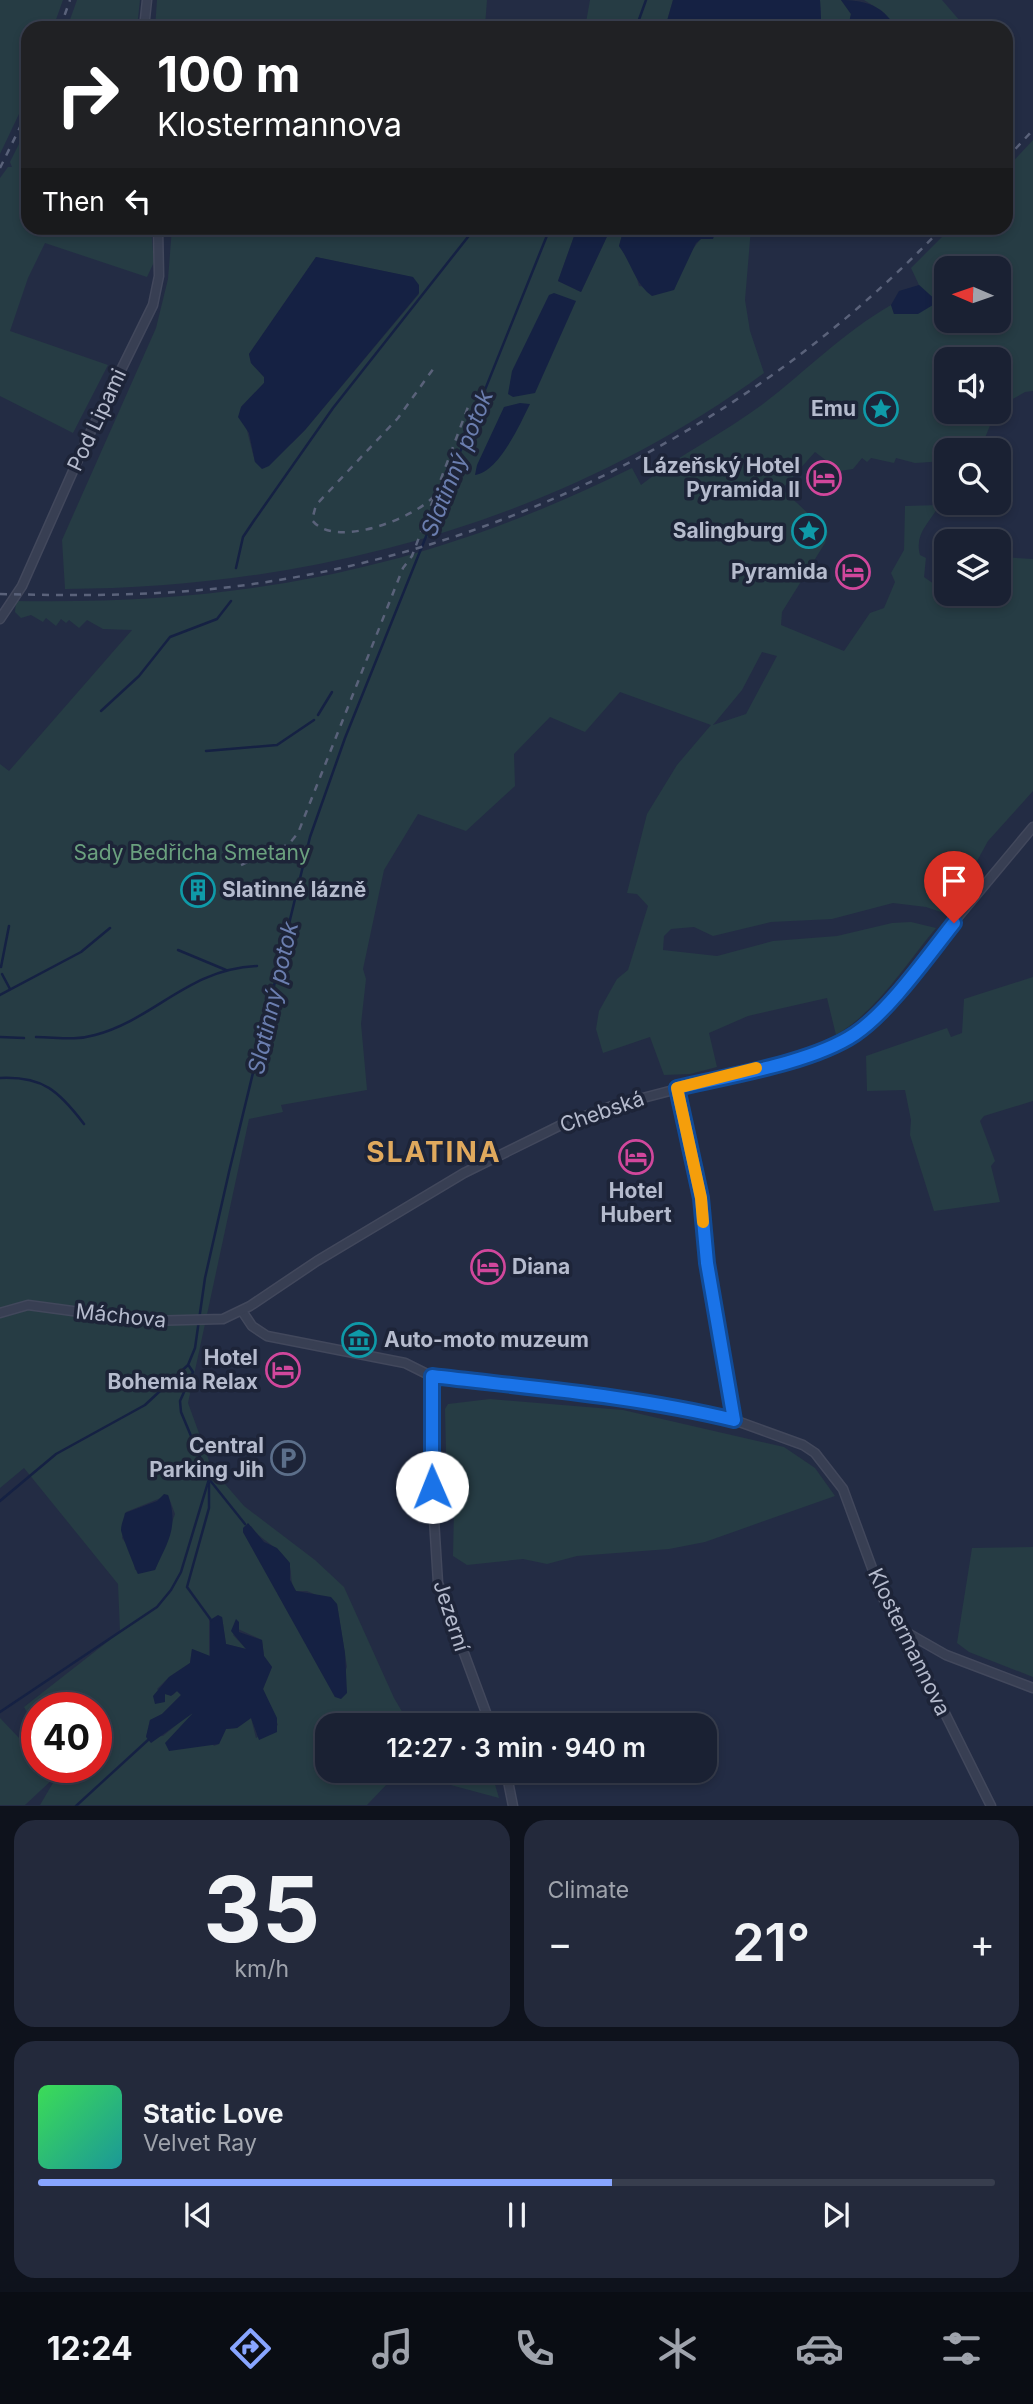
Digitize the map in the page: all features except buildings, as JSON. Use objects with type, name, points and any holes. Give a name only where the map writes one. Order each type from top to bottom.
[{"type":"street","points":[[145,21],[147,0]]},
{"type":"street","name":"Pod Lipami","points":[[0,620],[9,607],[153,305],[159,276],[158,235]]},
{"type":"street","name":"Chebská","points":[[242,1311],[404,1208],[494,1158],[596,1111],[811,1054],[856,1033],[909,978],[1033,827]]},
{"type":"street","points":[[677,1088],[701,1198],[707,1263],[734,1420]]},
{"type":"street","name":"Máchova","points":[[0,1313],[28,1305],[115,1318],[206,1322],[242,1311]]},
{"type":"street","name":"Klostermannova","points":[[242,1311],[259,1332],[405,1363],[432,1376],[666,1405],[734,1420],[803,1445],[832,1472],[843,1489],[883,1598],[904,1631],[991,1805]]},
{"type":"street","name":"Jezerní","points":[[432,1376],[432,1487],[438,1583],[486,1713]]},
{"type":"street","points":[[904,1631],[946,1655],[1033,1688]]},
{"type":"street","points":[[508,1783],[513,1805]]},
{"type":"green space","points":[[0,0],[63,0],[56,21],[21,21],[21,110],[0,154]]},
{"type":"green space","points":[[77,0],[140,0],[138,21],[70,21]]},
{"type":"green space","points":[[157,0],[487,0],[485,21],[156,21]]},
{"type":"green space","points":[[590,0],[673,0],[667,21],[586,21]]},
{"type":"green space","points":[[820,0],[841,0],[851,14],[849,21],[821,19]]},
{"type":"green space","points":[[864,0],[942,0],[960,21],[888,21],[882,11]]},
{"type":"green space","points":[[21,140],[21,235],[152,235],[154,262],[147,277],[45,243],[28,278],[10,331],[108,365],[73,433],[0,396],[0,178],[8,167],[12,167],[10,162]]},
{"type":"green space","name":"Sady Bedřicha Smetany","points":[[1033,140],[1033,391],[1025,392],[1011,400],[1011,347],[934,347],[934,424],[991,424],[985,438],[934,438],[934,462],[915,463],[896,458],[894,463],[871,458],[867,462],[862,458],[853,469],[840,471],[815,452],[782,489],[828,532],[825,543],[782,612],[781,625],[844,651],[870,613],[884,608],[895,582],[891,573],[904,550],[905,506],[934,505],[934,513],[921,534],[919,547],[920,555],[926,558],[924,577],[934,584],[934,606],[1011,606],[1011,558],[1033,559],[1033,791],[988,841],[971,872],[954,883],[960,899],[947,914],[926,907],[893,903],[832,919],[771,922],[713,936],[694,927],[671,929],[664,936],[663,950],[717,956],[773,941],[837,936],[892,923],[911,922],[936,928],[878,1000],[836,1035],[827,998],[748,1016],[709,1033],[717,1067],[690,1074],[664,1075],[650,1037],[603,1053],[596,1029],[599,1011],[617,979],[628,970],[648,906],[637,894],[627,893],[647,814],[677,765],[711,725],[620,692],[585,732],[550,717],[514,754],[515,786],[466,831],[418,814],[384,870],[363,969],[366,979],[361,1024],[367,1090],[281,1105],[283,1112],[249,1119],[188,1403],[212,1469],[244,1506],[315,1560],[344,1587],[403,1713],[315,1713],[315,1783],[392,1783],[387,1784],[367,1805],[40,1805],[53,1783],[112,1783],[112,1692],[43,1692],[120,1632],[118,1584],[24,1468],[0,1488],[0,764],[9,771],[132,630],[103,629],[87,620],[79,628],[69,620],[66,623],[61,619],[56,626],[46,618],[43,622],[31,615],[21,618],[15,612],[16,601],[100,601],[180,596],[333,574],[408,556],[482,532],[556,503],[632,468],[641,485],[763,404],[841,339],[891,305],[894,314],[934,303],[934,333],[1012,332],[1012,256],[934,256],[934,299],[919,285],[911,268],[944,235],[1013,235],[1013,161]],"holes":[[[762,652],[777,656],[746,714],[713,725],[742,690]],[[168,1495],[175,1514],[155,1570],[135,1570],[131,1550],[122,1538],[126,1512]],[[251,1526],[287,1560],[296,1591],[307,1591],[337,1604],[347,1667],[335,1697],[243,1532]],[[222,1617],[226,1644],[246,1649],[233,1635],[238,1629],[262,1640],[264,1656],[272,1667],[263,1689],[278,1725],[256,1738],[251,1718],[237,1728],[226,1729],[219,1744],[214,1746],[192,1718],[192,1712],[163,1736],[146,1737],[150,1720],[162,1714],[181,1695],[177,1691],[173,1695],[165,1694],[164,1697],[157,1689],[190,1663],[192,1649],[209,1656],[209,1620]]]},
{"type":"green space","points":[[171,235],[574,235],[558,281],[581,292],[608,235],[622,235],[619,246],[633,265],[639,286],[674,290],[690,253],[706,235],[750,235],[745,300],[750,331],[764,373],[686,425],[604,469],[519,506],[432,536],[342,559],[250,576],[158,586],[65,589],[62,540],[156,328],[168,279]],"holes":[[[316,257],[412,277],[419,294],[305,430],[292,443],[255,462],[241,407],[264,383],[264,377],[251,363],[249,354]]]},
{"type":"green space","points":[[1033,977],[1033,1101],[984,1116],[980,1121],[995,1161],[991,1166],[1000,1202],[934,1211],[910,1135],[911,1120],[905,1090],[867,1091],[866,1056],[947,1028],[951,1037],[962,1033],[964,999]]},
{"type":"green space","points":[[490,1399],[623,1410],[784,1447],[815,1468],[835,1496],[705,1542],[669,1549],[577,1556],[547,1564],[523,1559],[467,1565],[453,1556],[455,1462],[446,1453],[445,1409],[448,1404]]},
{"type":"green space","points":[[1033,1547],[1033,1677],[969,1652],[957,1643],[972,1548]]},
{"type":"green space","points":[[0,1718],[21,1740],[21,1783],[49,1783],[25,1805],[0,1805]]},
{"type":"green space","points":[[443,1783],[495,1783],[499,1798]]},
{"type":"water","points":[[673,0],[820,0],[821,19],[824,21],[667,21]]},
{"type":"water","points":[[841,0],[870,4],[891,21],[849,21],[851,14]]},
{"type":"water","points":[[574,235],[608,235],[581,292],[558,281]]},
{"type":"water","points":[[622,235],[714,235],[713,239],[701,239],[696,243],[674,290],[652,296],[638,280],[619,246]]},
{"type":"water","points":[[316,257],[413,277],[419,285],[419,293],[305,430],[269,466],[262,469],[255,462],[249,433],[238,417],[241,407],[264,383],[264,377],[251,363],[249,354]]},
{"type":"water","points":[[919,285],[934,298],[934,304],[918,314],[894,314],[891,305],[899,291]]},
{"type":"water","points":[[554,293],[576,301],[535,393],[513,397],[508,394],[512,371],[549,295]]},
{"type":"water","points":[[520,403],[530,404],[508,446],[492,465],[475,475],[504,407]]},
{"type":"water","points":[[164,1494],[168,1495],[172,1516],[168,1542],[155,1570],[138,1574],[121,1530],[125,1513],[157,1501]]},
{"type":"water","points":[[248,1523],[264,1542],[277,1548],[290,1563],[290,1580],[296,1591],[331,1597],[337,1604],[345,1653],[347,1693],[341,1699],[335,1697],[243,1532]]},
{"type":"water","points":[[218,1615],[222,1617],[226,1644],[246,1649],[231,1631],[236,1619],[239,1622],[239,1632],[262,1640],[264,1656],[272,1667],[263,1689],[277,1718],[277,1732],[259,1740],[251,1718],[237,1728],[226,1729],[219,1744],[169,1751],[165,1743],[193,1713],[151,1743],[146,1737],[150,1720],[162,1714],[181,1695],[177,1691],[171,1696],[165,1694],[165,1702],[155,1704],[153,1696],[169,1677],[190,1663],[192,1649],[210,1656],[210,1620]]},
{"type":"waterway","name":"Slatinný potok","points":[[638,21],[646,0]]},
{"type":"waterway","points":[[236,568],[243,537],[333,408],[469,235]]},
{"type":"waterway","name":"Slatinný potok","points":[[0,1501],[56,1454],[145,1405],[188,1365],[195,1348],[205,1278],[229,1172],[310,837],[345,738],[547,235]]},
{"type":"waterway","points":[[101,711],[139,676],[170,637],[217,619],[231,601]]},
{"type":"waterway","points":[[318,715],[332,692]]},
{"type":"waterway","points":[[206,751],[277,745],[314,720]]},
{"type":"waterway","points":[[1,967],[9,926]]},
{"type":"waterway","points":[[0,995],[81,952],[110,928]]},
{"type":"waterway","points":[[178,950],[226,970]]},
{"type":"waterway","points":[[36,1037],[73,1038],[95,1035],[136,1018],[211,976],[233,969],[257,966]]},
{"type":"waterway","points":[[2,974],[10,989]]},
{"type":"waterway","points":[[0,1037],[24,1038]]},
{"type":"waterway","points":[[0,1078],[28,1080],[49,1088],[58,1094],[84,1124]]},
{"type":"waterway","points":[[0,1712],[157,1607],[181,1572],[209,1479],[181,1412],[180,1401],[193,1372],[189,1366]]},
{"type":"waterway","points":[[209,1479],[245,1524]]},
{"type":"waterway","points":[[209,1483],[209,1508],[187,1587],[211,1620]]},
{"type":"waterway","points":[[76,1806],[148,1740]]},
{"type":"railway","points":[[62,21],[70,0]]},
{"type":"railway","points":[[0,168],[21,125]]},
{"type":"railway","points":[[1013,151],[1033,130]]},
{"type":"railway","points":[[0,594],[179,592],[238,586],[337,569],[435,543],[529,509],[621,467],[708,418],[792,361],[870,298],[935,235]]},
{"type":"railway","points":[[434,496],[410,513],[374,528],[338,532],[323,528],[312,520],[316,505],[398,418],[436,365]]},
{"type":"railway","points":[[241,865],[289,844],[298,833],[403,568],[412,556],[468,407]]},
{"type":"slow traffic","points":[[703,1222],[701,1198],[677,1088],[756,1068]]},
{"type":"place","name":"Emu","points":[[881,409]]},
{"type":"place","name":"Lázeňský Hotel Pyramida II","points":[[824,478]]},
{"type":"place","name":"Salingburg","points":[[809,531]]},
{"type":"place","name":"Pyramida","points":[[853,572]]},
{"type":"place","name":"Slatinné lázně","points":[[198,890]]},
{"type":"place","name":"Hotel Hubert","points":[[636,1157]]},
{"type":"place","name":"Diana","points":[[488,1267]]},
{"type":"place","name":"Auto-moto muzeum","points":[[359,1340]]},
{"type":"place","name":"Hotel Bohemia Relax","points":[[283,1370]]},
{"type":"place","name":"Central Parking Jih","points":[[288,1458]]},
{"type":"district","name":"SLATINA","points":[[434,1152]]},
{"type":"route","points":[[432,1487],[432,1376],[598,1395],[679,1407],[734,1420],[707,1263],[701,1198],[677,1088],[811,1054],[842,1042],[871,1021],[954,923]]}]
